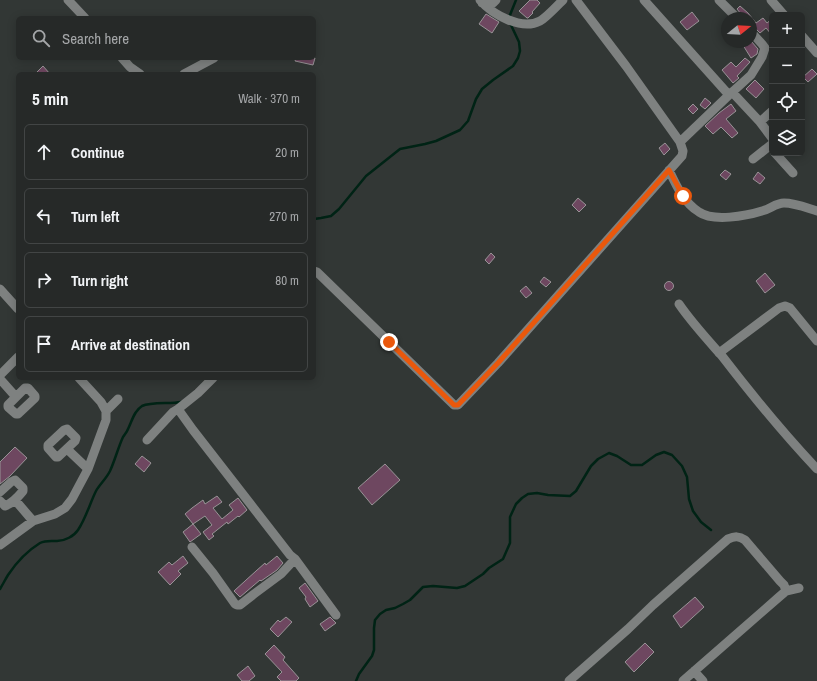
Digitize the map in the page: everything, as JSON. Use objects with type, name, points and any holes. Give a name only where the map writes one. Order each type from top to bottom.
[{"type":"street","points":[[68,0],[83,16]]},
{"type":"street","points":[[481,2],[493,3],[496,0]]},
{"type":"street","points":[[481,2],[500,16],[516,23],[528,24],[540,21],[563,0]]},
{"type":"street","points":[[316,271],[454,405],[458,405],[498,363],[682,156],[683,151],[680,142],[626,66],[576,0]]},
{"type":"street","points":[[644,0],[730,94],[760,122],[769,140]]},
{"type":"street","points":[[719,0],[731,12]]},
{"type":"street","points":[[771,0],[781,12]]},
{"type":"street","points":[[680,142],[751,75],[762,57],[765,48],[757,39]]},
{"type":"street","points":[[805,39],[817,53]]},
{"type":"street","points":[[124,60],[137,72]]},
{"type":"street","points":[[188,72],[210,60]]},
{"type":"street","points":[[760,122],[769,114]]},
{"type":"street","points":[[753,159],[769,148]]},
{"type":"street","points":[[779,156],[792,173]]},
{"type":"street","points":[[669,170],[683,196],[692,207],[700,213],[710,216],[722,218],[750,214],[763,211],[776,204],[784,203],[817,211]]},
{"type":"street","points":[[0,289],[16,308]]},
{"type":"street","points":[[679,304],[686,315],[767,412],[801,452],[817,468]]},
{"type":"street","points":[[719,353],[779,308],[785,306],[790,308],[817,341]]},
{"type":"street","points":[[0,374],[16,359]]},
{"type":"street","points":[[0,379],[16,397]]},
{"type":"street","points":[[0,546],[33,521],[55,514],[65,508],[88,470],[106,420],[106,411],[101,402],[81,380]]},
{"type":"street","points":[[147,440],[173,412],[198,393],[211,380]]},
{"type":"street","points":[[106,411],[118,399]]},
{"type":"street","points":[[178,409],[290,555],[295,559],[336,615]]},
{"type":"street","points":[[67,449],[88,470]]},
{"type":"street","points":[[0,492],[14,480],[23,488],[23,491],[7,506],[0,501]]},
{"type":"street","points":[[15,500],[33,521]]},
{"type":"street","points":[[569,681],[728,539],[740,537],[745,540],[784,585],[786,590]]},
{"type":"street","points":[[192,547],[237,605],[240,605],[281,574],[295,559]]},
{"type":"street","points":[[683,681],[779,598],[786,590],[799,588]]},
{"type":"street","points":[[694,671],[703,681]]},
{"type":"building","points":[[530,0],[537,0],[540,3],[532,12],[533,13],[527,18],[519,11]]},
{"type":"building","points":[[740,6],[747,12],[739,12],[737,9]]},
{"type":"building","points":[[692,12],[699,21],[687,30],[680,22]]},
{"type":"building","points":[[486,14],[499,22],[492,33],[479,24]]},
{"type":"building","points":[[763,18],[767,23],[769,21],[769,32],[766,28],[760,33],[757,30],[757,22]]},
{"type":"building","points":[[745,48],[758,49],[757,54],[751,58]]},
{"type":"building","points":[[745,58],[750,62],[737,76],[739,78],[733,83],[722,70],[731,62],[736,67]]},
{"type":"building","points":[[295,60],[314,60],[313,65]]},
{"type":"building","points":[[43,66],[48,72],[37,72]]},
{"type":"building","points":[[812,69],[817,74],[808,82],[805,79],[805,75]]},
{"type":"building","points":[[755,80],[764,89],[756,98],[746,89]]},
{"type":"building","points":[[705,98],[711,103],[705,109],[700,105]]},
{"type":"building","points":[[693,104],[698,109],[693,114],[688,109]]},
{"type":"building","points":[[731,104],[736,111],[726,119],[738,133],[732,138],[721,127],[713,134],[705,126]]},
{"type":"building","points":[[665,143],[670,149],[664,155],[659,148]]},
{"type":"building","points":[[725,170],[731,174],[726,180],[720,175]]},
{"type":"building","points":[[758,172],[765,178],[760,184],[753,179]]},
{"type":"building","points":[[578,198],[586,205],[579,212],[572,205]]},
{"type":"building","points":[[491,253],[495,257],[489,264],[485,260]]},
{"type":"building","points":[[765,273],[775,285],[765,293],[756,281]]},
{"type":"building","points":[[544,277],[551,282],[546,287],[540,282]]},
{"type":"building","points":[[667,282],[671,282],[673,286],[671,290],[667,290],[665,288],[665,284]]},
{"type":"building","points":[[526,286],[532,293],[526,298],[520,291]]},
{"type":"building","points":[[15,447],[27,458],[0,484],[0,462]]},
{"type":"building","points":[[142,456],[151,463],[144,472],[135,464]]},
{"type":"building","points":[[385,464],[400,480],[372,505],[358,488]]},
{"type":"building","points":[[217,496],[222,502],[213,508],[222,519],[233,510],[229,505],[238,498],[247,510],[228,524],[227,522],[212,534],[214,536],[209,540],[203,532],[212,525],[205,516],[193,524],[185,514],[203,500],[205,504]]},
{"type":"building","points":[[193,524],[201,534],[190,542],[183,532]]},
{"type":"building","points":[[183,556],[188,563],[178,571],[181,574],[170,585],[158,572],[169,562],[172,565]]},
{"type":"building","points":[[277,556],[283,563],[277,570],[261,581],[260,580],[240,597],[234,591],[265,563],[266,565]]},
{"type":"building","points":[[305,583],[318,601],[310,607],[305,599],[306,597],[299,588]]},
{"type":"building","points":[[695,597],[704,607],[681,628],[673,616]]},
{"type":"building","points":[[286,617],[292,622],[278,637],[270,629],[278,620],[280,622]]},
{"type":"building","points":[[330,617],[336,623],[325,631],[320,624]]},
{"type":"building","points":[[645,643],[654,652],[634,672],[625,662]]},
{"type":"building","points":[[274,645],[285,657],[283,660],[299,678],[296,681],[281,681],[277,677],[282,672],[265,654]]},
{"type":"building","points":[[248,666],[255,676],[249,681],[242,681],[237,675]]},
{"type":"waterway","points":[[510,18],[516,0]]},
{"type":"waterway","points":[[316,219],[331,216],[339,209],[366,176],[400,149],[436,141],[460,130],[468,121],[476,99],[482,89],[513,66],[518,58],[520,51],[519,42],[510,23]]},
{"type":"waterway","points":[[0,589],[15,566],[26,553],[35,546],[44,541],[60,541],[69,538],[78,530],[96,491],[107,477],[123,437],[139,408],[150,404],[181,402]]},
{"type":"waterway","points":[[356,681],[359,674],[372,656],[374,650],[375,620],[380,614],[410,600],[423,587],[433,586],[457,588],[465,586],[483,574],[503,559],[510,543],[510,517],[516,504],[522,498],[528,494],[537,493],[570,496],[576,491],[591,466],[598,459],[609,453],[631,465],[642,465],[656,455],[664,452],[672,455],[682,466],[687,477],[689,499],[693,511],[701,522],[711,530]]},
{"type":"route","points":[[389,342],[454,405],[458,405],[498,363],[669,170],[683,196]]}]
